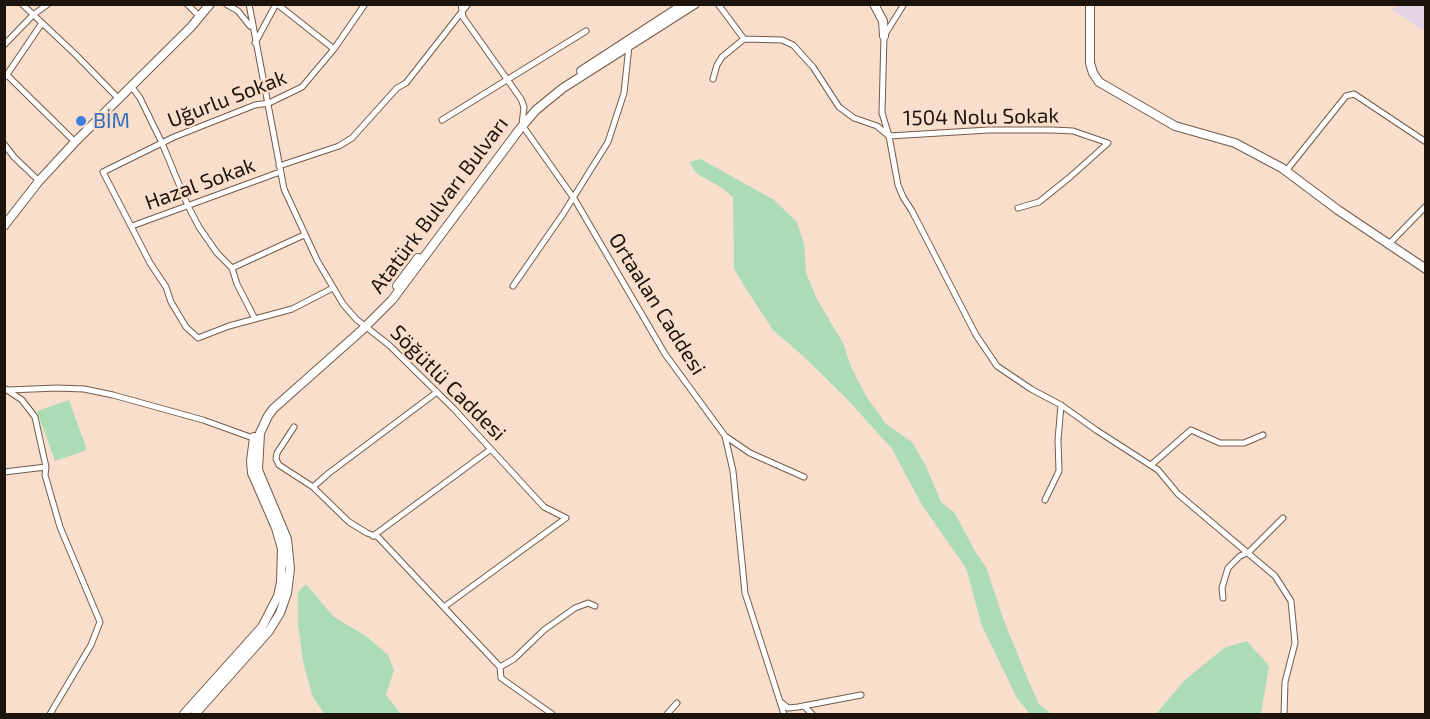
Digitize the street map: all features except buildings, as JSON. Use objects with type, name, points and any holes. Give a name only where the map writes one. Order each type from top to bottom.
[{"type":"street","points":[[22,4],[119,99]]},
{"type":"street","points":[[4,45],[33,15],[48,4]]},
{"type":"street","points":[[187,4],[200,17]]},
{"type":"street","points":[[4,226],[39,181],[75,142],[132,87],[210,4]]},
{"type":"street","points":[[226,4],[244,17],[253,30]]},
{"type":"street","name":"Söğütlü Caddesi","points":[[249,4],[284,189],[304,235],[333,288],[352,315],[389,345],[437,392],[544,507],[566,518],[444,607]]},
{"type":"street","points":[[255,43],[277,4],[334,49]]},
{"type":"street","name":"Uğurlu Sokak","points":[[132,226],[103,172],[162,143],[255,105],[269,103],[302,87],[334,49],[365,4]]},
{"type":"street","name":"Hazal Sokak","points":[[132,226],[339,146],[352,138],[398,88],[406,83],[462,8],[468,4]]},
{"type":"street","name":"Atatürk Bulvarı Bulvarı","points":[[195,714],[269,631],[280,613],[287,593],[290,569],[287,539],[258,470],[258,444],[263,425],[273,409],[364,325],[393,291],[523,120],[558,86],[684,4]]},
{"type":"street","name":"Atatürk Bulvarı Bulvarı","points":[[523,120],[563,88],[695,4]]},
{"type":"street","points":[[718,4],[744,39]]},
{"type":"street","points":[[874,4],[883,21],[882,113],[889,136],[898,185],[976,335],[997,366],[1005,373],[1061,405],[1158,470],[1178,494],[1275,576],[1291,600],[1295,643],[1285,682],[1284,714]]},
{"type":"street","points":[[884,36],[904,4]]},
{"type":"street","points":[[1090,4],[1090,63],[1099,82],[1175,126],[1235,143],[1286,171],[1425,269]]},
{"type":"street","name":"Ortaalan Caddesi","points":[[462,8],[463,16],[521,99],[524,107],[523,120],[573,197],[664,354],[725,436],[733,471],[745,593],[784,714]]},
{"type":"street","points":[[42,23],[6,76],[75,142]]},
{"type":"street","points":[[442,120],[586,32]]},
{"type":"street","points":[[713,79],[722,57],[744,39],[788,42],[800,51],[839,106],[854,118],[877,126],[889,136]]},
{"type":"street","points":[[513,286],[608,142],[624,93],[629,46]]},
{"type":"street","points":[[132,87],[140,98],[162,143],[199,227],[217,253],[232,268],[237,284],[255,319]]},
{"type":"street","points":[[1286,171],[1346,96],[1354,94],[1425,142]]},
{"type":"street","name":"1504 Nolu Sokak","points":[[889,136],[989,130],[1053,130],[1074,132],[1108,142],[1039,202],[1018,208]]},
{"type":"street","points":[[4,144],[39,181]]},
{"type":"street","points":[[1388,245],[1425,206]]},
{"type":"street","points":[[132,226],[150,262],[166,286],[171,302],[191,332],[198,338],[292,309],[333,288]]},
{"type":"street","points":[[232,268],[304,235]]},
{"type":"street","name":"Atatürk Bulvarı Bulvarı","points":[[184,714],[262,627],[278,596],[281,582],[282,549],[276,528],[252,472],[253,438],[260,419],[272,404],[364,325]]},
{"type":"street","points":[[6,389],[57,388],[94,391],[203,420],[253,438]]},
{"type":"street","points":[[6,389],[22,400],[35,417],[46,467],[45,475],[60,527],[100,622],[91,645],[50,714]]},
{"type":"street","points":[[313,487],[437,392]]},
{"type":"street","points":[[1045,500],[1059,471],[1058,440],[1061,405]]},
{"type":"street","points":[[294,427],[280,446],[276,459],[279,465],[313,487],[349,522],[378,537],[500,668],[501,678],[552,714]]},
{"type":"street","points":[[1151,465],[1191,430],[1220,443],[1244,443],[1263,435]]},
{"type":"street","points":[[725,436],[750,453],[804,477]]},
{"type":"street","points":[[373,536],[491,448]]},
{"type":"street","points":[[4,472],[46,467]]},
{"type":"street","points":[[1223,598],[1222,588],[1228,568],[1240,556],[1249,552],[1282,518]]},
{"type":"street","points":[[500,668],[544,630],[575,608],[588,603],[595,606]]},
{"type":"street","points":[[780,702],[788,708],[861,695]]},
{"type":"street","points":[[667,714],[677,703]]},
{"type":"street","points":[[803,706],[808,708],[812,714]]},
{"type":"shaded area","points":[[1397,5],[1425,5],[1425,32],[1392,10]]},
{"type":"green space","points":[[701,159],[774,200],[797,222],[804,244],[806,273],[817,299],[843,343],[852,369],[866,396],[886,424],[912,442],[926,466],[941,502],[954,512],[986,567],[1004,621],[1029,682],[1039,704],[1051,714],[1030,714],[1017,698],[982,626],[966,568],[922,505],[892,449],[848,400],[773,330],[752,298],[734,269],[733,197],[721,187],[697,174],[689,162]]},
{"type":"green space","points":[[69,400],[87,450],[55,461],[37,411]]},
{"type":"green space","points":[[306,584],[334,617],[366,636],[388,655],[394,670],[386,695],[401,714],[324,714],[312,695],[303,661],[298,625],[298,592]]},
{"type":"green space","points":[[1247,641],[1269,666],[1261,714],[1156,714],[1184,681],[1224,648]]},
{"type":"place","name":"BİM","points":[[81,121]]}]
